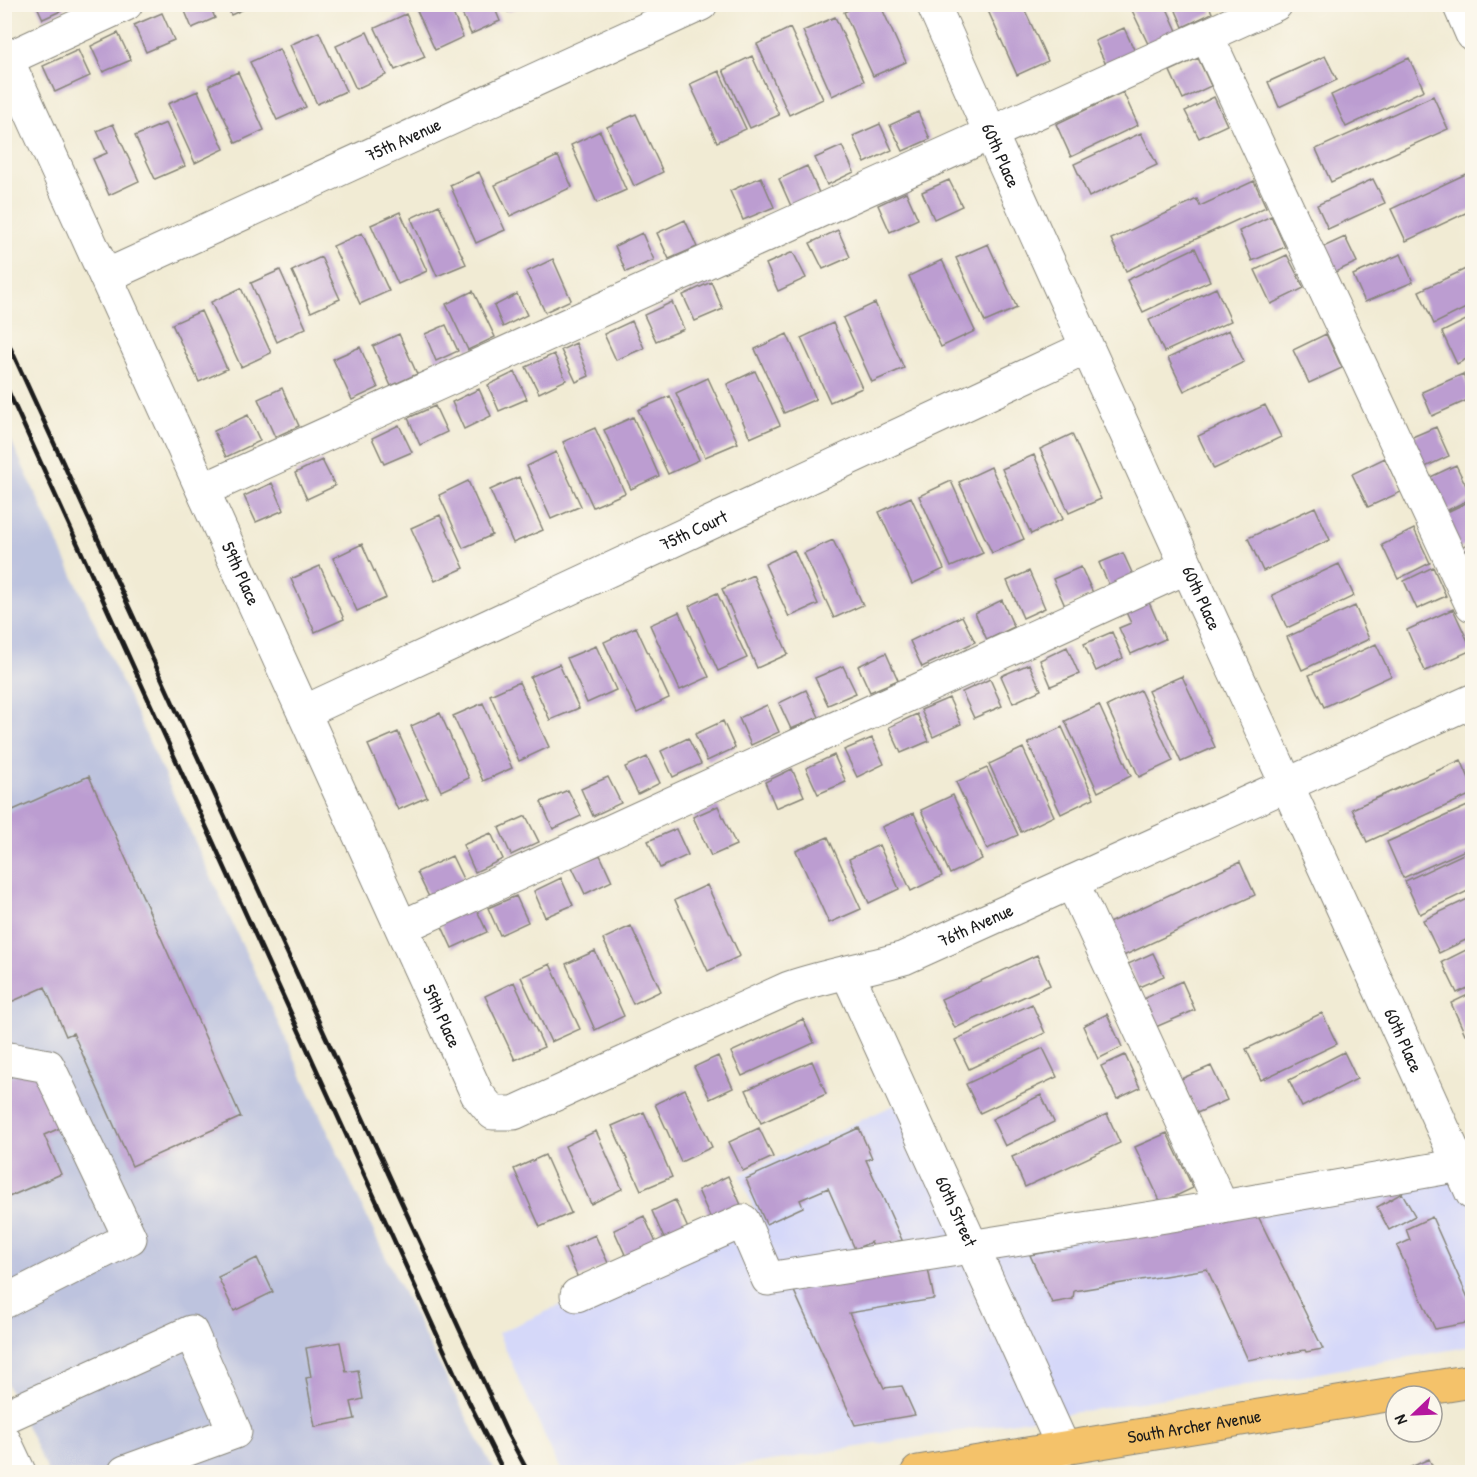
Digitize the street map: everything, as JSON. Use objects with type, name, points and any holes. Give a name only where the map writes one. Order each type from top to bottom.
[{"type":"main road","name":"South Archer Avenue","points":[[918,1473],[975,1468],[1064,1449],[1473,1381]]},
{"type":"street","points":[[6,56],[126,4]]},
{"type":"street","name":"75th Avenue","points":[[106,276],[701,4]]},
{"type":"street","name":"60th Place","points":[[933,4],[1086,348],[1468,1173]]},
{"type":"street","points":[[203,490],[1276,4]]},
{"type":"street","points":[[1459,4],[1473,34]]},
{"type":"street","points":[[1207,36],[1473,605]]},
{"type":"street","name":"59th Place","points":[[6,56],[477,1094]]},
{"type":"street","name":"75th Court","points":[[304,712],[1086,348]]},
{"type":"street","points":[[402,927],[1188,567]]},
{"type":"street","name":"76th Avenue","points":[[477,1094],[493,1113],[514,1113],[789,988],[904,958],[1473,701]]},
{"type":"street","points":[[1072,882],[1222,1207]]},
{"type":"street","name":"60th Street","points":[[848,974],[1064,1449]]},
{"type":"street","points":[[4,1058],[48,1066],[130,1238],[6,1301]]},
{"type":"street","points":[[577,1295],[743,1221],[768,1279],[1222,1207],[1468,1173]]},
{"type":"street","points":[[4,1417],[191,1332],[235,1432],[124,1473]]},
{"type":"street","points":[[4,1440],[19,1473]]},
{"type":"shaded area","points":[[4,425],[377,1239],[495,1472],[48,1472],[4,1378]]},
{"type":"shaded area","points":[[903,1101],[971,1250],[1472,1167],[1472,1346],[1291,1378],[701,1472],[561,1472],[498,1333],[758,1218],[740,1175]]},
{"type":"building","points":[[36,4],[63,4],[65,9],[43,19]]},
{"type":"building","points":[[182,4],[209,4],[215,18],[192,28]]},
{"type":"building","points":[[226,4],[255,4],[231,15]]},
{"type":"building","points":[[414,4],[449,4],[463,37],[435,50]]},
{"type":"building","points":[[458,4],[493,4],[500,21],[471,34]]},
{"type":"building","points":[[504,4],[525,4],[508,12]]},
{"type":"building","points":[[860,4],[880,4],[906,62],[873,76],[844,12]]},
{"type":"building","points":[[985,4],[1022,4],[1048,61],[1017,75]]},
{"type":"building","points":[[1129,4],[1165,4],[1178,33],[1149,46]]},
{"type":"building","points":[[1173,4],[1208,4],[1212,13],[1183,27]]},
{"type":"building","points":[[162,13],[174,40],[146,52],[134,25]]},
{"type":"building","points":[[406,14],[425,57],[395,70],[375,28]]},
{"type":"building","points":[[835,17],[864,81],[832,96],[803,31]]},
{"type":"building","points":[[790,28],[823,99],[789,115],[757,44]]},
{"type":"building","points":[[1124,28],[1137,56],[1108,69],[1095,41]]},
{"type":"building","points":[[319,32],[346,91],[317,104],[290,45]]},
{"type":"building","points":[[367,32],[386,75],[356,89],[336,46]]},
{"type":"building","points":[[118,33],[131,60],[103,72],[91,46]]},
{"type":"building","points":[[279,49],[306,107],[277,120],[250,62]]},
{"type":"building","points":[[78,50],[90,76],[55,92],[43,66]]},
{"type":"building","points":[[752,56],[779,115],[750,128],[723,70]]},
{"type":"building","points":[[1325,56],[1337,80],[1279,107],[1268,82]]},
{"type":"building","points":[[1198,58],[1211,86],[1183,99],[1170,71]]},
{"type":"building","points":[[1409,58],[1424,90],[1346,127],[1331,95]]},
{"type":"building","points":[[719,71],[746,129],[717,142],[690,84]]},
{"type":"building","points":[[238,72],[264,130],[236,143],[209,85]]},
{"type":"building","points":[[198,91],[224,149],[195,163],[168,104]]},
{"type":"building","points":[[1123,92],[1138,125],[1071,157],[1056,124]]},
{"type":"building","points":[[1433,96],[1448,129],[1331,182],[1316,149]]},
{"type":"building","points":[[1214,97],[1227,125],[1199,138],[1185,111]]},
{"type":"building","points":[[918,112],[930,139],[903,151],[890,125]]},
{"type":"building","points":[[636,114],[663,172],[634,186],[607,127]]},
{"type":"building","points":[[166,123],[185,166],[155,179],[135,136]]},
{"type":"building","points":[[113,124],[139,181],[109,195],[93,159],[107,153],[97,131]]},
{"type":"building","points":[[880,124],[892,150],[865,163],[853,136]]},
{"type":"building","points":[[600,131],[626,190],[597,203],[571,145]]},
{"type":"building","points":[[1141,133],[1157,165],[1089,197],[1074,164]]},
{"type":"building","points":[[842,146],[854,172],[827,185],[815,158]]},
{"type":"building","points":[[558,156],[572,187],[510,216],[495,185]]},
{"type":"building","points":[[807,166],[819,193],[791,206],[779,179]]},
{"type":"building","points":[[479,172],[505,230],[476,243],[450,185]]},
{"type":"building","points":[[1468,173],[1472,182],[1472,210],[1406,241],[1391,209]]},
{"type":"building","points":[[761,177],[774,207],[743,220],[730,191]]},
{"type":"building","points":[[1373,179],[1385,203],[1328,229],[1317,205]]},
{"type":"building","points":[[949,180],[962,206],[934,219],[922,192]]},
{"type":"building","points":[[1254,181],[1266,207],[1126,271],[1111,239],[1197,199],[1200,206]]},
{"type":"building","points":[[906,192],[918,219],[890,232],[878,205]]},
{"type":"building","points":[[439,205],[466,264],[437,276],[411,218]]},
{"type":"building","points":[[400,212],[427,271],[398,284],[371,225]]},
{"type":"building","points":[[1271,216],[1285,247],[1252,261],[1239,231]]},
{"type":"building","points":[[685,220],[697,247],[669,259],[657,233]]},
{"type":"building","points":[[838,230],[850,257],[823,269],[810,243]]},
{"type":"building","points":[[362,233],[389,291],[360,304],[333,246]]},
{"type":"building","points":[[642,233],[654,260],[626,272],[615,246]]},
{"type":"building","points":[[1345,237],[1357,262],[1333,273],[1321,248]]},
{"type":"building","points":[[988,244],[1017,308],[985,322],[956,258]]},
{"type":"building","points":[[1195,248],[1210,281],[1143,312],[1127,280]]},
{"type":"building","points":[[793,252],[806,278],[778,291],[766,264]]},
{"type":"building","points":[[1401,254],[1413,282],[1365,302],[1353,275]]},
{"type":"building","points":[[1287,255],[1304,288],[1271,304],[1255,270]]},
{"type":"building","points":[[321,257],[340,299],[311,312],[292,271]]},
{"type":"building","points":[[553,259],[571,300],[545,312],[526,272]]},
{"type":"building","points":[[942,260],[975,331],[941,347],[909,276]]},
{"type":"building","points":[[1472,266],[1472,305],[1434,324],[1419,291]]},
{"type":"building","points":[[280,270],[306,328],[277,342],[251,283]]},
{"type":"building","points":[[711,282],[723,309],[695,321],[683,295]]},
{"type":"building","points":[[241,288],[271,353],[241,367],[211,302]]},
{"type":"building","points":[[1216,288],[1231,321],[1164,352],[1149,320]]},
{"type":"building","points":[[473,291],[495,337],[468,350],[446,304]]},
{"type":"building","points":[[517,294],[527,315],[503,327],[494,306]]},
{"type":"building","points":[[672,302],[684,329],[656,341],[644,315]]},
{"type":"building","points":[[875,303],[904,368],[872,382],[843,318]]},
{"type":"building","points":[[201,311],[227,369],[199,382],[172,324]]},
{"type":"building","points":[[1472,317],[1472,356],[1457,364],[1442,332]]},
{"type":"building","points":[[632,321],[644,348],[616,360],[604,334]]},
{"type":"building","points":[[833,323],[862,388],[830,402],[801,338]]},
{"type":"building","points":[[446,325],[458,351],[436,361],[425,334]]},
{"type":"building","points":[[1229,330],[1244,362],[1184,391],[1168,358]]},
{"type":"building","points":[[399,334],[417,374],[391,386],[373,346]]},
{"type":"building","points":[[787,334],[816,399],[784,413],[755,349]]},
{"type":"building","points":[[1326,334],[1342,368],[1309,383],[1293,350]]},
{"type":"building","points":[[576,343],[589,376],[576,382],[561,350]]},
{"type":"building","points":[[360,347],[378,388],[352,400],[333,359]]},
{"type":"building","points":[[554,354],[566,380],[539,393],[526,367]]},
{"type":"building","points":[[755,371],[780,425],[750,438],[727,384]]},
{"type":"building","points":[[515,372],[527,399],[499,411],[488,385]]},
{"type":"building","points":[[1463,374],[1472,398],[1432,416],[1422,392]]},
{"type":"building","points":[[708,378],[738,443],[705,457],[676,393]]},
{"type":"building","points":[[282,388],[299,426],[275,437],[258,399]]},
{"type":"building","points":[[479,389],[491,416],[464,429],[452,402]]},
{"type":"building","points":[[670,396],[699,460],[668,474],[638,410]]},
{"type":"building","points":[[1265,405],[1281,437],[1214,469],[1198,436]]},
{"type":"building","points":[[435,406],[447,432],[420,445],[408,418]]},
{"type":"building","points":[[248,415],[260,441],[226,457],[214,431]]},
{"type":"building","points":[[633,417],[659,476],[631,489],[604,430]]},
{"type":"building","points":[[399,425],[412,452],[384,464],[372,438]]},
{"type":"building","points":[[1436,427],[1449,456],[1423,468],[1410,438]]},
{"type":"building","points":[[595,428],[625,493],[593,507],[563,442]]},
{"type":"building","points":[[1072,434],[1101,499],[1069,513],[1040,449]]},
{"type":"building","points":[[556,452],[581,506],[551,519],[527,466]]},
{"type":"building","points":[[1034,455],[1063,519],[1031,534],[1002,469]]},
{"type":"building","points":[[1385,458],[1401,492],[1368,507],[1352,474]]},
{"type":"building","points":[[322,460],[335,486],[307,499],[295,473]]},
{"type":"building","points":[[1456,465],[1472,498],[1440,514],[1424,480]]},
{"type":"building","points":[[991,467],[1024,539],[992,553],[959,482]]},
{"type":"building","points":[[519,477],[543,530],[513,543],[490,490]]},
{"type":"building","points":[[468,481],[492,535],[463,548],[439,495]]},
{"type":"building","points":[[951,481],[983,553],[951,567],[919,496]]},
{"type":"building","points":[[272,483],[284,510],[256,522],[244,496]]},
{"type":"building","points":[[911,497],[944,569],[912,584],[879,512]]},
{"type":"building","points":[[1472,500],[1472,542],[1455,550],[1439,516]]},
{"type":"building","points":[[1315,507],[1330,540],[1263,571],[1248,538]]},
{"type":"building","points":[[440,515],[464,568],[435,581],[411,528]]},
{"type":"building","points":[[1414,529],[1430,563],[1398,579],[1382,545]]},
{"type":"building","points":[[833,540],[863,605],[834,618],[804,553]]},
{"type":"building","points":[[362,544],[386,598],[357,611],[333,558]]},
{"type":"building","points":[[1472,547],[1472,575],[1462,552]]},
{"type":"building","points":[[794,550],[818,604],[789,617],[765,564]]},
{"type":"building","points":[[1123,553],[1134,577],[1110,587],[1099,563]]},
{"type":"building","points":[[1339,564],[1354,596],[1287,628],[1272,595]]},
{"type":"building","points":[[320,566],[344,619],[315,632],[291,579]]},
{"type":"building","points":[[1081,567],[1093,593],[1065,606],[1053,579]]},
{"type":"building","points":[[1433,567],[1446,596],[1417,609],[1404,581]]},
{"type":"building","points":[[1029,571],[1045,608],[1023,618],[1007,581]]},
{"type":"building","points":[[753,575],[788,654],[757,668],[722,589]]},
{"type":"building","points":[[717,593],[747,658],[718,671],[689,606]]},
{"type":"building","points":[[1002,600],[1014,627],[987,640],[975,613]]},
{"type":"building","points":[[1148,600],[1165,639],[1131,654],[1119,628],[1131,623],[1125,610]]},
{"type":"building","points":[[1355,606],[1369,639],[1302,670],[1287,637]]},
{"type":"building","points":[[1453,609],[1472,650],[1425,671],[1407,630]]},
{"type":"building","points":[[679,612],[709,677],[680,690],[650,625]]},
{"type":"building","points":[[962,616],[975,642],[922,667],[910,641]]},
{"type":"building","points":[[636,627],[669,698],[637,713],[604,642]]},
{"type":"building","points":[[1112,632],[1123,658],[1096,671],[1084,644]]},
{"type":"building","points":[[1376,644],[1391,676],[1324,707],[1309,675]]},
{"type":"building","points":[[596,646],[616,690],[587,703],[567,658]]},
{"type":"building","points":[[1067,647],[1079,674],[1051,686],[1040,660]]},
{"type":"building","points":[[886,653],[898,680],[870,692],[858,666]]},
{"type":"building","points":[[559,664],[579,708],[550,720],[530,677]]},
{"type":"building","points":[[1029,664],[1041,690],[1013,703],[1001,676]]},
{"type":"building","points":[[843,666],[856,693],[828,705],[815,678]]},
{"type":"building","points":[[1182,676],[1215,747],[1181,762],[1148,691]]},
{"type":"building","points":[[990,679],[1002,706],[974,718],[962,692]]},
{"type":"building","points":[[519,682],[549,747],[519,761],[490,695]]},
{"type":"building","points":[[806,690],[819,717],[791,729],[779,703]]},
{"type":"building","points":[[1140,690],[1173,761],[1139,777],[1107,706]]},
{"type":"building","points":[[949,698],[961,724],[933,737],[921,710]]},
{"type":"building","points":[[483,703],[512,768],[483,781],[453,716]]},
{"type":"building","points":[[767,705],[779,732],[751,745],[739,718]]},
{"type":"building","points":[[1099,705],[1131,776],[1098,792],[1065,721]]},
{"type":"building","points":[[440,713],[469,778],[441,791],[411,726]]},
{"type":"building","points":[[917,714],[929,741],[901,753],[889,727]]},
{"type":"building","points":[[723,721],[735,748],[707,761],[695,734]]},
{"type":"building","points":[[1062,727],[1094,798],[1061,814],[1028,743]]},
{"type":"building","points":[[398,732],[427,797],[398,810],[368,745]]},
{"type":"building","points":[[688,738],[701,764],[673,777],[661,751]]},
{"type":"building","points":[[872,738],[884,764],[857,777],[844,750]]},
{"type":"building","points":[[1023,748],[1054,816],[1021,832],[989,764]]},
{"type":"building","points":[[834,755],[846,782],[818,794],[806,768]]},
{"type":"building","points":[[647,757],[660,783],[638,794],[625,767]]},
{"type":"building","points":[[1461,760],[1472,785],[1472,794],[1367,842],[1352,809]]},
{"type":"building","points":[[987,768],[1018,835],[987,849],[956,782]]},
{"type":"building","points":[[792,769],[804,796],[776,808],[765,782]]},
{"type":"building","points":[[89,776],[241,1117],[132,1166],[73,1033],[66,1036],[45,987],[4,1005],[4,814]]},
{"type":"building","points":[[608,777],[621,803],[593,816],[581,789]]},
{"type":"building","points":[[568,790],[581,816],[553,829],[541,802]]},
{"type":"building","points":[[953,795],[982,859],[950,874],[921,810]]},
{"type":"building","points":[[1472,804],[1472,847],[1403,878],[1387,842]]},
{"type":"building","points":[[718,806],[736,845],[711,856],[693,817]]},
{"type":"building","points":[[914,813],[942,876],[911,891],[882,827]]},
{"type":"building","points":[[526,816],[539,842],[511,855],[499,828]]},
{"type":"building","points":[[676,829],[688,855],[660,868],[648,841]]},
{"type":"building","points":[[491,833],[503,859],[475,872],[463,845]]},
{"type":"building","points":[[828,837],[861,909],[829,923],[796,851]]},
{"type":"building","points":[[879,845],[899,889],[869,903],[849,859]]},
{"type":"building","points":[[1472,850],[1472,889],[1420,914],[1405,881]]},
{"type":"building","points":[[600,855],[612,881],[585,894],[572,867]]},
{"type":"building","points":[[452,856],[464,881],[429,897],[417,872]]},
{"type":"building","points":[[1240,862],[1255,895],[1119,958],[1104,925]]},
{"type":"building","points":[[561,878],[573,905],[545,917],[534,891]]},
{"type":"building","points":[[707,885],[740,956],[708,971],[675,900]]},
{"type":"building","points":[[516,896],[528,922],[500,935],[488,908]]},
{"type":"building","points":[[1472,897],[1472,937],[1439,953],[1423,920]]},
{"type":"building","points":[[475,906],[487,932],[452,948],[440,922]]},
{"type":"building","points":[[631,926],[661,991],[633,1004],[603,939]]},
{"type":"building","points":[[1472,947],[1472,986],[1457,993],[1442,962]]},
{"type":"building","points":[[595,951],[624,1016],[595,1030],[566,964]]},
{"type":"building","points":[[1153,953],[1164,976],[1139,987],[1128,964]]},
{"type":"building","points":[[1037,955],[1050,985],[955,1028],[941,999]]},
{"type":"building","points":[[550,964],[580,1029],[551,1042],[521,977]]},
{"type":"building","points":[[1182,981],[1195,1010],[1151,1029],[1139,1001]]},
{"type":"building","points":[[514,982],[544,1047],[515,1060],[485,996]]},
{"type":"building","points":[[1472,993],[1472,1031],[1465,1034],[1451,1003]]},
{"type":"building","points":[[1032,1004],[1045,1033],[969,1069],[955,1040]]},
{"type":"building","points":[[1322,1013],[1337,1044],[1261,1080],[1246,1049]]},
{"type":"building","points":[[1107,1014],[1122,1047],[1098,1059],[1083,1026]]},
{"type":"building","points":[[803,1019],[814,1043],[742,1076],[731,1052]]},
{"type":"building","points":[[1043,1048],[1057,1077],[980,1113],[966,1084]]},
{"type":"building","points":[[1344,1052],[1357,1079],[1302,1107],[1289,1080]]},
{"type":"building","points":[[1125,1055],[1140,1088],[1117,1099],[1101,1066]]},
{"type":"building","points":[[718,1056],[733,1088],[710,1099],[694,1067]]},
{"type":"building","points":[[812,1061],[826,1094],[761,1123],[746,1090]]},
{"type":"building","points":[[1211,1066],[1227,1100],[1197,1113],[1181,1079]]},
{"type":"building","points":[[32,1067],[60,1128],[44,1135],[61,1174],[4,1199],[4,1080]]},
{"type":"building","points":[[685,1089],[712,1147],[681,1162],[655,1104]]},
{"type":"building","points":[[1041,1095],[1054,1122],[1005,1146],[992,1119]]},
{"type":"building","points":[[644,1112],[672,1177],[641,1190],[612,1126]]},
{"type":"building","points":[[1107,1114],[1120,1143],[1025,1187],[1012,1157]]},
{"type":"building","points":[[759,1128],[773,1157],[743,1171],[729,1142]]},
{"type":"building","points":[[859,1128],[872,1158],[866,1160],[902,1240],[874,1249],[871,1242],[855,1249],[828,1188],[800,1200],[803,1207],[766,1224],[746,1179]]},
{"type":"building","points":[[596,1131],[622,1189],[591,1204],[565,1146]]},
{"type":"building","points":[[1167,1133],[1193,1188],[1161,1203],[1135,1147]]},
{"type":"building","points":[[545,1155],[571,1213],[540,1227],[514,1169]]},
{"type":"building","points":[[728,1176],[741,1205],[711,1219],[698,1190]]},
{"type":"building","points":[[1402,1193],[1415,1216],[1389,1230],[1377,1207]]},
{"type":"building","points":[[675,1200],[690,1233],[666,1243],[652,1211]]},
{"type":"building","points":[[1257,1214],[1323,1349],[1248,1360],[1207,1269],[1074,1291],[1073,1299],[1052,1303],[1030,1255]]},
{"type":"building","points":[[644,1216],[657,1245],[627,1259],[614,1230]]},
{"type":"building","points":[[1432,1217],[1472,1307],[1472,1322],[1435,1329],[1397,1246],[1410,1240],[1406,1229]]},
{"type":"building","points":[[595,1235],[608,1263],[578,1278],[565,1249]]},
{"type":"building","points":[[257,1258],[273,1292],[234,1311],[218,1277]]},
{"type":"building","points":[[928,1268],[934,1299],[849,1313],[884,1388],[902,1386],[915,1415],[855,1425],[794,1291]]},
{"type":"building","points":[[340,1342],[346,1372],[358,1370],[363,1399],[351,1402],[355,1419],[315,1427],[306,1378],[311,1377],[306,1348]]},
{"type":"building","points":[[1429,1459],[1435,1472],[1400,1472]]},
{"type":"railway","points":[[4,334],[507,1433],[528,1472]]},
{"type":"railway","points":[[4,382],[454,1372],[504,1472]]}]
